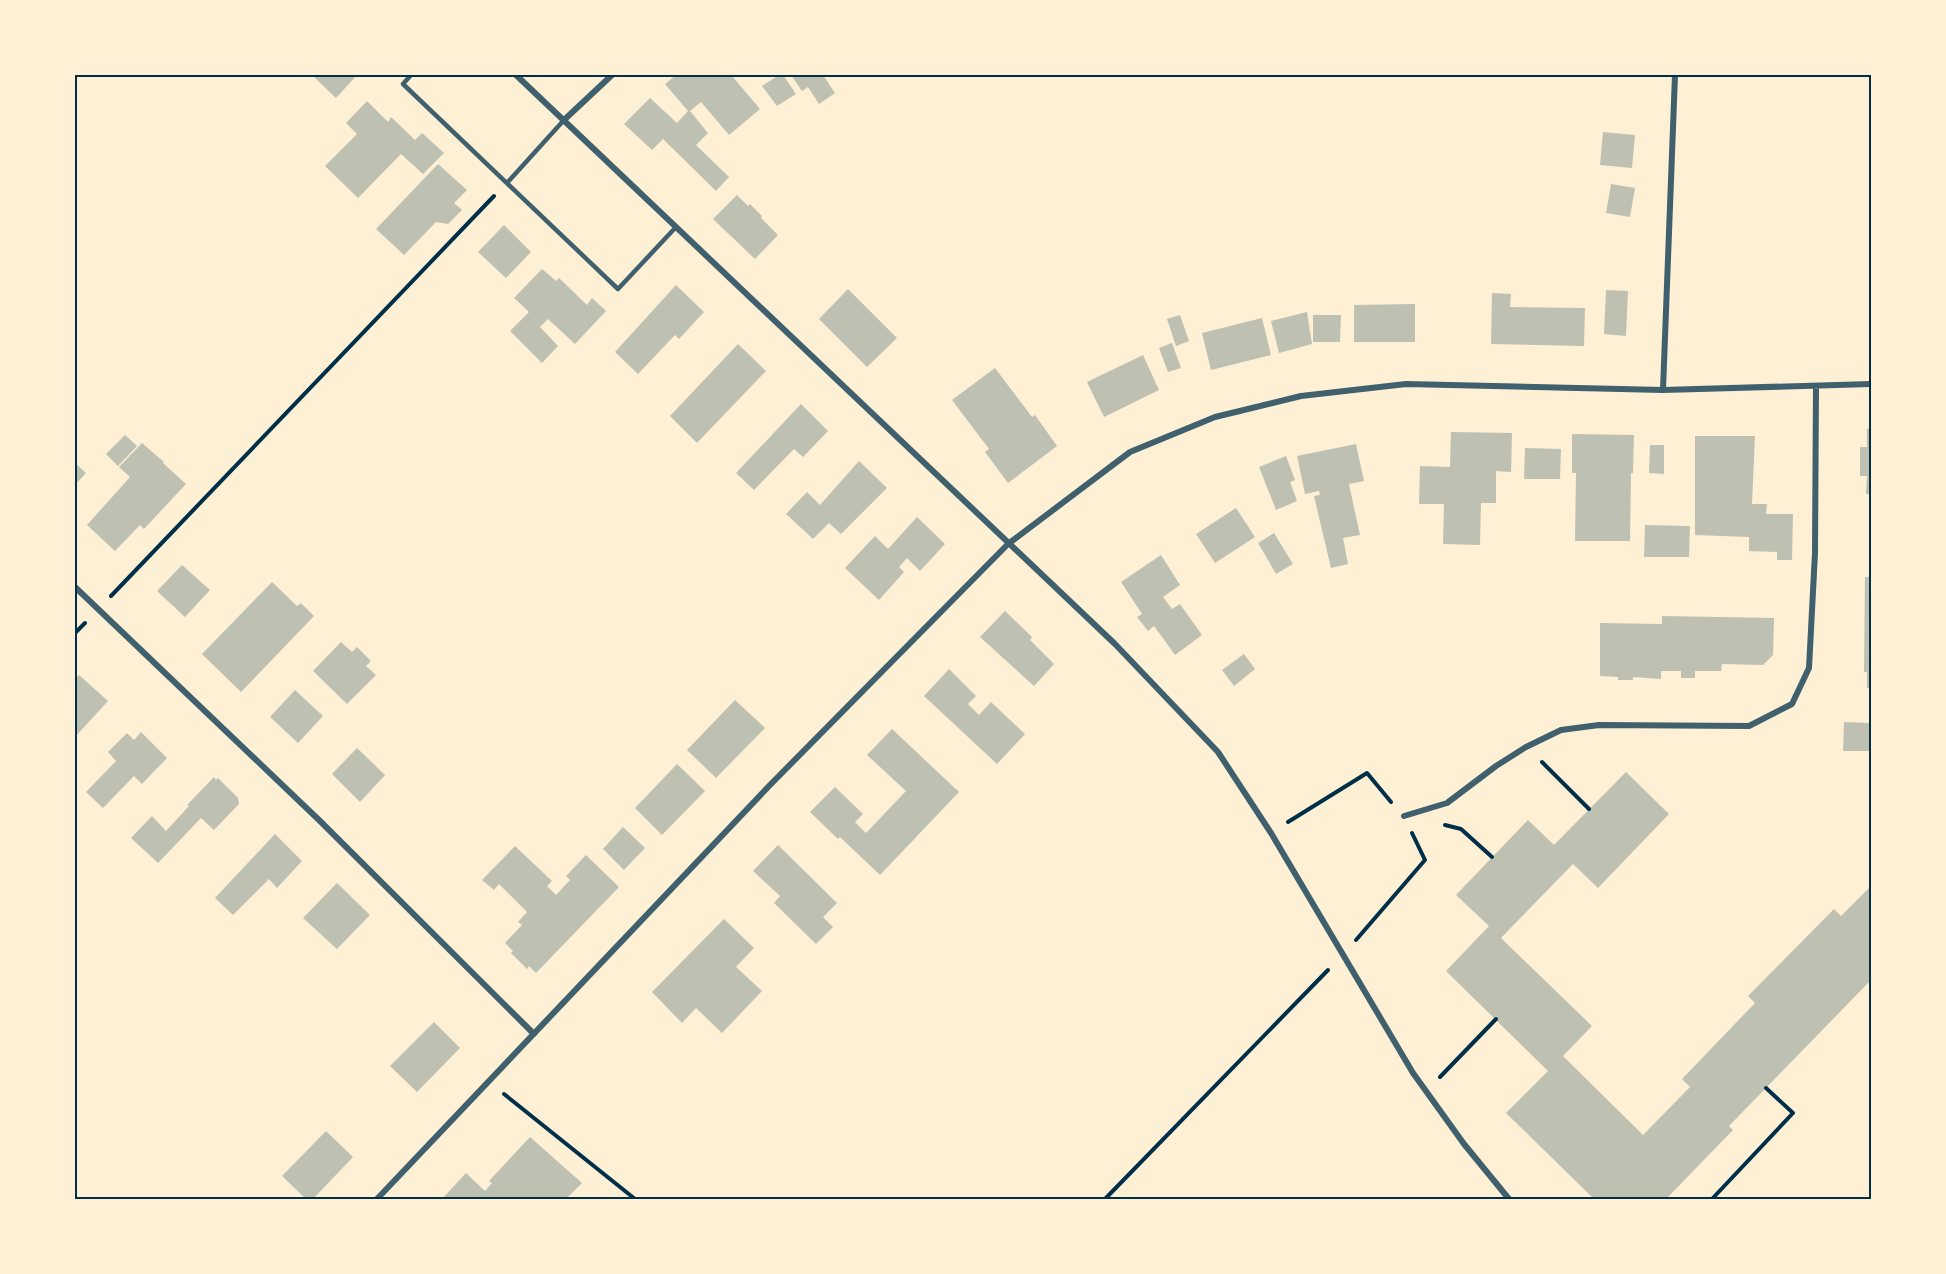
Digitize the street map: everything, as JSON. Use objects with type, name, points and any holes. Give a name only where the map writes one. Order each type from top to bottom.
[{"type":"street","points":[[516,75],[1115,644],[1218,752],[1271,833],[1413,1073],[1464,1144],[1509,1199]]},
{"type":"street","points":[[564,120],[612,75]]},
{"type":"street","points":[[1663,390],[1675,75]]},
{"type":"street","points":[[377,1199],[769,786],[1008,544],[1130,452],[1215,417],[1301,396],[1406,384],[1663,390],[1871,384]]},
{"type":"street","points":[[1404,816],[1447,803],[1526,747],[1561,730],[1599,725],[1749,726],[1792,704],[1809,668],[1815,553],[1816,386]]},
{"type":"street","points":[[75,587],[319,820],[534,1034]]},
{"type":"lane","points":[[411,75],[403,84],[618,289],[676,227]]},
{"type":"lane","points":[[507,183],[564,120]]},
{"type":"path","points":[[75,633],[507,183]]},
{"type":"path","points":[[1526,747],[1590,809]]},
{"type":"path","points":[[1105,1199],[1343,955],[1425,860],[1404,816],[1367,773],[1271,833]]},
{"type":"path","points":[[1404,816],[1461,829],[1492,857]]},
{"type":"path","points":[[1426,1090],[1496,1019]]},
{"type":"path","points":[[489,1082],[635,1199]]},
{"type":"path","points":[[1712,1199],[1793,1113],[1766,1088]]},
{"type":"building","points":[[312,75],[357,75],[336,98]]},
{"type":"building","points":[[676,75],[734,75],[732,76],[760,109],[729,135],[701,102],[690,111],[708,133],[696,145],[729,177],[716,191],[663,139],[652,150],[624,124],[650,98],[677,123],[688,111],[665,84]]},
{"type":"building","points":[[779,75],[783,75],[796,94],[777,106],[762,86]]},
{"type":"building","points":[[791,75],[823,75],[835,93],[819,104],[808,87],[802,91]]},
{"type":"building","points":[[367,101],[388,122],[391,117],[415,140],[422,133],[444,153],[423,174],[401,154],[358,198],[325,166],[357,134],[346,123]]},
{"type":"building","points":[[1603,132],[1635,135],[1632,168],[1600,165]]},
{"type":"building","points":[[438,164],[467,190],[454,203],[462,210],[448,224],[436,222],[404,255],[376,229]]},
{"type":"building","points":[[1611,184],[1635,188],[1630,217],[1606,213]]},
{"type":"building","points":[[737,195],[748,206],[750,204],[778,235],[755,259],[713,219]]},
{"type":"building","points":[[504,225],[531,252],[506,278],[478,252]]},
{"type":"building","points":[[542,269],[556,281],[559,278],[587,305],[592,298],[606,311],[575,344],[548,319],[540,327],[558,346],[542,363],[510,331],[529,312],[514,298]]},
{"type":"building","points":[[676,285],[704,312],[679,339],[675,335],[638,374],[615,352]]},
{"type":"building","points":[[848,289],[897,338],[867,367],[819,319]]},
{"type":"building","points":[[1606,290],[1628,291],[1626,336],[1604,334]]},
{"type":"building","points":[[1492,293],[1511,294],[1510,307],[1585,308],[1584,346],[1491,344]]},
{"type":"building","points":[[1415,304],[1415,342],[1354,342],[1354,305]]},
{"type":"building","points":[[1307,312],[1312,344],[1279,353],[1271,321]]},
{"type":"building","points":[[1180,315],[1189,341],[1176,346],[1167,319]]},
{"type":"building","points":[[1313,315],[1341,315],[1340,342],[1313,342]]},
{"type":"building","points":[[1262,318],[1271,355],[1211,370],[1202,333]]},
{"type":"building","points":[[1172,343],[1181,368],[1168,372],[1159,348]]},
{"type":"building","points":[[738,344],[766,371],[697,443],[670,416]]},
{"type":"building","points":[[1143,355],[1159,390],[1104,417],[1087,382]]},
{"type":"building","points":[[995,368],[1032,417],[1035,415],[1057,446],[1008,483],[985,452],[989,449],[952,400]]},
{"type":"building","points":[[801,404],[828,431],[803,457],[794,449],[754,490],[736,473]]},
{"type":"building","points":[[1867,429],[1871,429],[1871,494],[1866,494],[1867,476],[1860,476],[1860,447],[1867,447]]},
{"type":"building","points":[[1451,432],[1512,433],[1511,472],[1496,471],[1496,503],[1481,503],[1480,545],[1443,544],[1444,504],[1419,504],[1420,466],[1450,467]]},
{"type":"building","points":[[1572,434],[1634,435],[1630,541],[1575,541],[1576,473],[1572,473]]},
{"type":"building","points":[[125,435],[137,446],[118,466],[106,454]]},
{"type":"building","points":[[1695,436],[1755,436],[1752,504],[1767,504],[1766,514],[1793,514],[1792,560],[1777,560],[1777,552],[1749,551],[1749,537],[1695,535]]},
{"type":"building","points":[[142,443],[186,484],[144,529],[140,525],[115,551],[87,525],[130,477],[119,467]]},
{"type":"building","points":[[1356,444],[1364,481],[1349,484],[1360,535],[1343,538],[1348,564],[1331,568],[1314,496],[1320,495],[1319,491],[1305,494],[1297,456]]},
{"type":"building","points":[[1650,445],[1664,445],[1664,474],[1649,473]]},
{"type":"building","points":[[1525,448],[1561,449],[1560,479],[1524,479]]},
{"type":"building","points":[[1286,456],[1295,480],[1290,482],[1297,501],[1276,510],[1259,467]]},
{"type":"building","points":[[859,461],[887,488],[841,534],[829,523],[813,539],[786,514],[807,492],[820,505]]},
{"type":"building","points":[[75,463],[86,473],[75,485]]},
{"type":"building","points":[[1236,508],[1255,537],[1215,563],[1196,534]]},
{"type":"building","points":[[917,517],[945,544],[920,571],[907,558],[899,567],[904,572],[879,600],[845,568],[875,536],[888,549]]},
{"type":"building","points":[[1645,525],[1690,526],[1689,557],[1644,557]]},
{"type":"building","points":[[1274,533],[1293,564],[1276,574],[1258,543]]},
{"type":"building","points":[[1161,555],[1180,585],[1163,597],[1172,609],[1180,604],[1202,635],[1175,655],[1154,626],[1148,631],[1137,617],[1142,614],[1121,582]]},
{"type":"building","points":[[182,565],[210,590],[185,617],[157,591]]},
{"type":"building","points":[[1865,577],[1871,577],[1871,688],[1867,688],[1867,672],[1864,672]]},
{"type":"building","points":[[272,582],[297,606],[301,603],[314,616],[241,692],[202,654]]},
{"type":"building","points":[[1005,611],[1032,637],[1030,640],[1054,664],[1034,686],[980,637]]},
{"type":"building","points":[[1662,616],[1774,618],[1773,655],[1763,665],[1722,664],[1721,671],[1695,671],[1695,678],[1681,678],[1681,671],[1661,671],[1661,679],[1633,677],[1633,680],[1618,680],[1618,677],[1600,676],[1600,623],[1662,624]]},
{"type":"building","points":[[341,642],[352,652],[357,647],[371,661],[366,666],[376,675],[347,704],[313,671]]},
{"type":"building","points":[[1244,654],[1255,669],[1234,686],[1222,670]]},
{"type":"building","points":[[949,669],[976,696],[968,704],[979,715],[991,702],[1025,734],[997,764],[924,696]]},
{"type":"building","points":[[79,675],[108,701],[75,737],[75,679]]},
{"type":"building","points":[[295,690],[323,716],[298,743],[270,717]]},
{"type":"building","points":[[735,700],[765,728],[716,778],[687,750]]},
{"type":"building","points":[[1844,722],[1871,723],[1871,751],[1843,751]]},
{"type":"building","points":[[892,729],[959,792],[880,875],[810,812],[835,787],[863,814],[855,822],[866,833],[906,791],[867,755]]},
{"type":"building","points":[[141,732],[167,758],[142,784],[134,776],[103,808],[86,792],[116,761],[108,752],[127,733],[134,740]]},
{"type":"building","points":[[357,748],[385,775],[360,802],[332,774]]},
{"type":"building","points":[[677,764],[705,791],[662,835],[635,808]]},
{"type":"building","points":[[1626,772],[1669,814],[1598,888],[1573,864],[1501,938],[1592,1026],[1563,1056],[1643,1135],[1690,1087],[1682,1079],[1755,1003],[1748,996],[1834,909],[1841,916],[1871,886],[1871,980],[1729,1126],[1733,1130],[1666,1199],[1594,1199],[1506,1113],[1548,1071],[1446,971],[1489,926],[1456,895],[1528,820],[1554,845]]},
{"type":"building","points":[[214,777],[216,780],[218,778],[238,798],[239,804],[214,830],[201,818],[158,863],[131,838],[152,816],[166,831]]},
{"type":"building","points":[[623,827],[645,848],[624,870],[603,849]]},
{"type":"building","points":[[275,834],[302,861],[277,888],[269,879],[233,915],[215,898]]},
{"type":"building","points":[[778,845],[837,903],[823,917],[833,927],[816,944],[774,903],[780,896],[753,871]]},
{"type":"building","points":[[515,846],[552,881],[547,886],[556,895],[570,880],[566,876],[586,855],[619,887],[536,973],[529,966],[527,969],[511,953],[513,951],[505,943],[522,925],[518,922],[527,912],[499,884],[494,890],[482,880]]},
{"type":"building","points":[[337,883],[370,915],[337,949],[303,918]]},
{"type":"building","points":[[724,919],[754,948],[736,967],[762,991],[722,1033],[696,1008],[682,1023],[652,992]]},
{"type":"building","points":[[434,1022],[460,1048],[417,1092],[390,1066]]},
{"type":"building","points":[[326,1131],[353,1157],[313,1199],[306,1199],[282,1176]]},
{"type":"building","points":[[530,1137],[582,1183],[566,1199],[442,1199],[466,1173],[485,1191],[492,1183],[489,1181]]}]
